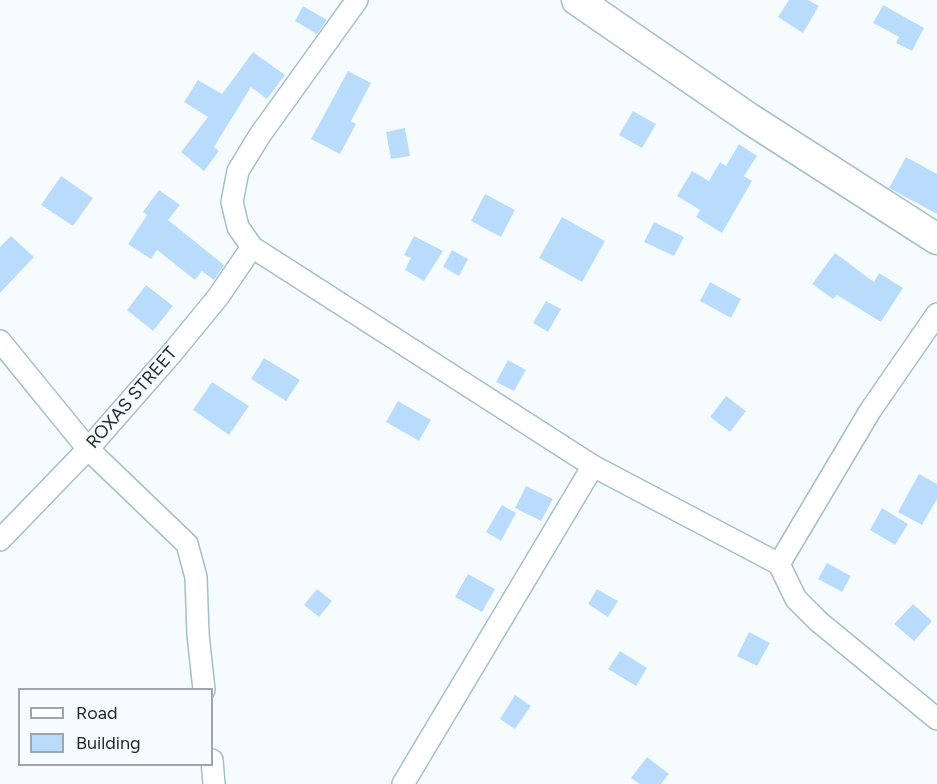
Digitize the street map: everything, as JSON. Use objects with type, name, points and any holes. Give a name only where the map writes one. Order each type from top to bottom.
[{"type":"street","points":[[357,0],[260,135],[238,171],[232,202],[238,227],[252,247],[593,466],[779,564],[796,598],[818,621],[937,719]]},
{"type":"street","points":[[577,0],[750,119],[937,239]]},
{"type":"street","name":"ROXAS STREET","points":[[0,540],[88,449],[218,297],[252,247]]},
{"type":"street","points":[[779,564],[870,411],[937,314]]},
{"type":"street","points":[[0,341],[88,449],[187,544],[196,578],[198,634],[204,688]]},
{"type":"street","points":[[403,784],[593,466]]},
{"type":"street","points":[[212,766],[214,784]]},
{"type":"building","points":[[789,0],[808,0],[819,6],[803,33],[778,17]]},
{"type":"building","points":[[883,5],[924,28],[912,51],[896,43],[899,37],[873,23]]},
{"type":"building","points":[[303,6],[327,20],[317,34],[295,21]]},
{"type":"building","points":[[253,52],[285,75],[267,99],[251,87],[214,147],[219,151],[204,171],[181,152],[208,117],[184,102],[198,80],[222,94]]},
{"type":"building","points":[[348,71],[371,83],[351,121],[356,124],[340,154],[311,139]]},
{"type":"building","points":[[633,111],[656,124],[642,148],[619,135]]},
{"type":"building","points":[[405,128],[410,156],[391,159],[386,132]]},
{"type":"building","points":[[739,144],[757,156],[744,176],[752,181],[722,233],[696,217],[700,210],[677,196],[692,171],[709,181],[720,162],[726,166]]},
{"type":"building","points":[[906,157],[937,174],[937,214],[889,188]]},
{"type":"building","points":[[61,176],[93,198],[73,226],[41,205]]},
{"type":"building","points":[[159,190],[180,205],[168,220],[224,265],[214,280],[202,271],[195,280],[157,250],[151,259],[128,244],[147,215],[143,212]]},
{"type":"building","points":[[485,194],[515,210],[501,237],[471,221]]},
{"type":"building","points":[[562,217],[605,241],[582,282],[539,258]]},
{"type":"building","points":[[654,222],[684,237],[674,256],[644,242]]},
{"type":"building","points":[[11,236],[34,257],[0,293],[0,247]]},
{"type":"building","points":[[414,236],[443,251],[424,281],[405,270],[411,258],[404,255]]},
{"type":"building","points":[[452,250],[468,259],[459,276],[443,267]]},
{"type":"building","points":[[835,253],[874,282],[879,273],[903,288],[881,322],[837,295],[833,299],[812,284]]},
{"type":"building","points":[[710,282],[741,299],[731,318],[700,301]]},
{"type":"building","points":[[146,285],[173,306],[153,331],[127,310]]},
{"type":"building","points":[[546,301],[561,309],[548,332],[533,323]]},
{"type":"building","points":[[264,358],[300,380],[286,401],[251,379]]},
{"type":"building","points":[[508,360],[526,370],[514,391],[496,382]]},
{"type":"building","points":[[212,382],[249,406],[229,435],[193,410]]},
{"type":"building","points":[[726,396],[746,411],[730,432],[710,417]]},
{"type":"building","points":[[398,401],[431,420],[419,441],[386,422]]},
{"type":"building","points":[[919,474],[937,484],[937,499],[922,525],[898,512]]},
{"type":"building","points":[[526,486],[553,499],[541,521],[515,508]]},
{"type":"building","points":[[502,505],[516,513],[501,541],[486,532]]},
{"type":"building","points":[[882,508],[908,524],[895,545],[870,530]]},
{"type":"building","points":[[827,563],[851,576],[842,592],[818,579]]},
{"type":"building","points":[[468,574],[495,589],[482,612],[455,597]]},
{"type":"building","points":[[317,589],[332,601],[319,617],[304,605]]},
{"type":"building","points":[[597,589],[618,601],[608,617],[588,604]]},
{"type":"building","points":[[913,604],[932,621],[914,641],[894,624]]},
{"type":"building","points":[[749,632],[770,643],[757,666],[737,656]]},
{"type":"building","points":[[620,651],[647,668],[636,686],[608,669]]},
{"type":"building","points":[[515,695],[531,706],[515,729],[500,719]]},
{"type":"building","points":[[647,757],[669,774],[661,784],[640,784],[631,778]]}]
